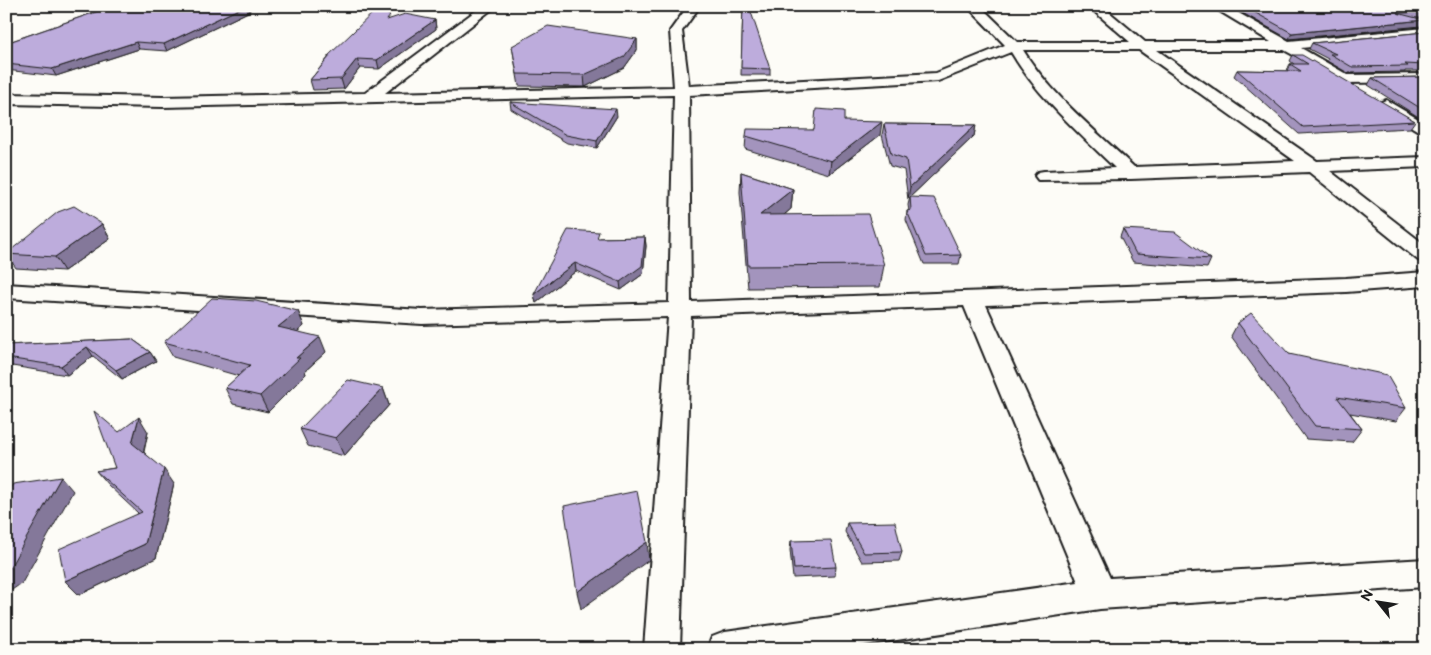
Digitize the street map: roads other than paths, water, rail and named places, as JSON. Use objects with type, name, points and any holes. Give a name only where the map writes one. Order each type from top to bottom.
[{"type":"street","points":[[370,97],[490,6]]},
{"type":"street","points":[[662,649],[680,310],[682,90],[676,32],[694,6]]},
{"type":"street","points":[[973,6],[1014,46],[1035,75],[1084,130],[1131,174]]},
{"type":"street","points":[[1094,6],[1142,45],[1314,166],[1425,256]]},
{"type":"street","points":[[1217,6],[1283,46],[1344,79],[1425,130]]},
{"type":"street","points":[[6,99],[163,102],[682,90],[938,76],[1014,46],[1283,46],[1425,32]]},
{"type":"street","points":[[1344,79],[1425,78]]},
{"type":"street","points":[[1044,176],[1425,162]]},
{"type":"street","points":[[6,291],[422,317],[680,310],[1346,285],[1425,279]]},
{"type":"street","points":[[972,299],[1100,594]]},
{"type":"street","points":[[725,649],[1100,594],[1425,573]]}]
